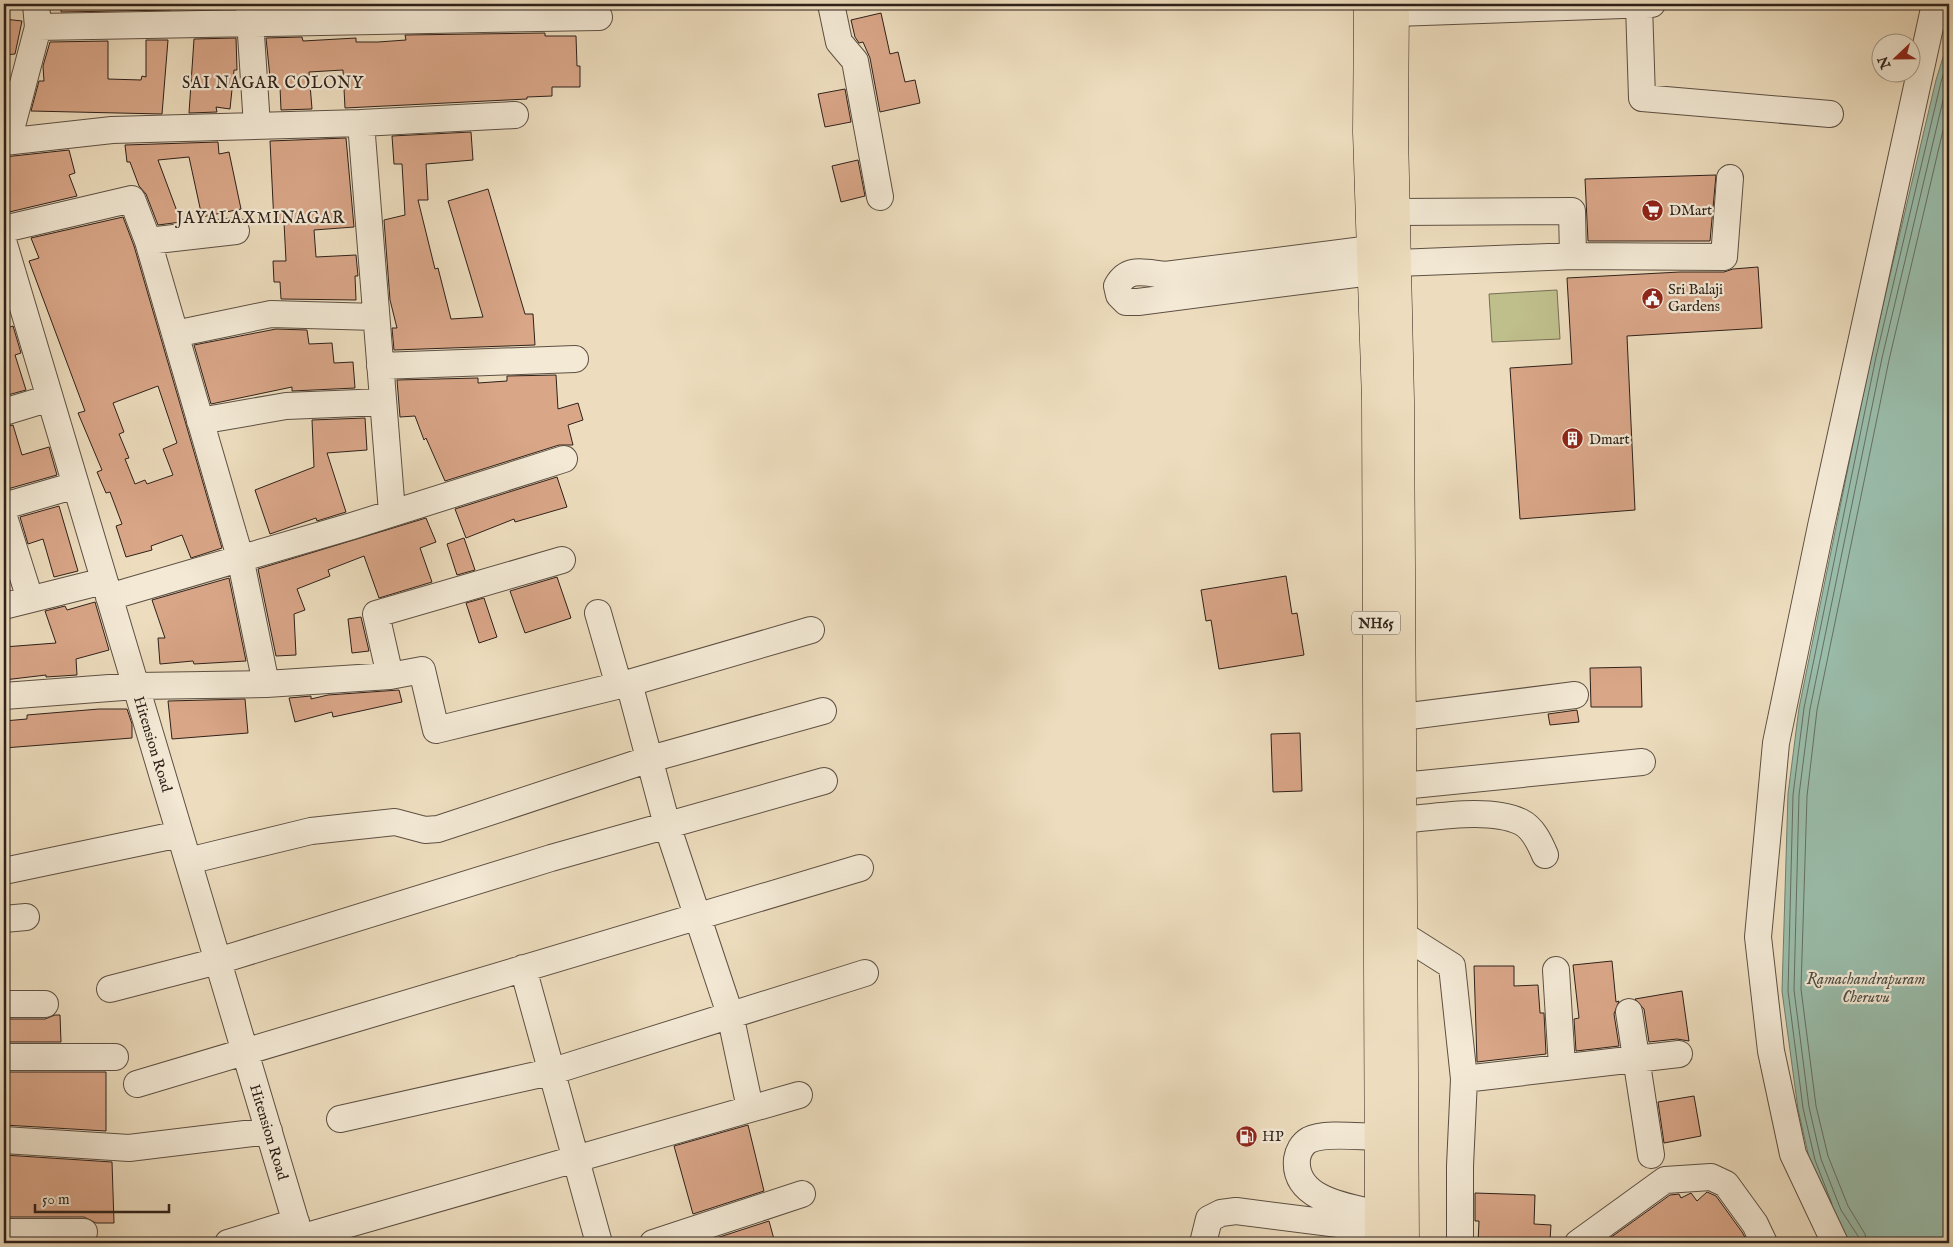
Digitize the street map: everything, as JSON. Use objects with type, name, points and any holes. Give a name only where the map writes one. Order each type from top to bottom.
[{"type":"highway","name":"NH65","points":[[1368,4],[1367,132],[1376,410],[1379,1229]]},
{"type":"highway","name":"NH65","points":[[1395,8],[1396,212],[1400,410],[1404,1243]]},
{"type":"street","points":[[831,4],[839,42],[855,62],[880,196]]},
{"type":"street","points":[[1395,8],[1645,4],[1642,98],[1830,114]]},
{"type":"street","points":[[1835,1243],[1793,1154],[1771,1051],[1758,937],[1776,743],[1821,526],[1935,4]]},
{"type":"street","points":[[250,14],[257,126]]},
{"type":"street","points":[[515,115],[361,123],[112,130],[6,142],[37,15],[250,14],[598,17]]},
{"type":"street","points":[[361,123],[392,512]]},
{"type":"street","points":[[1397,263],[1574,256],[1724,257],[1730,178]]},
{"type":"street","points":[[4,230],[132,198],[148,241],[240,557],[266,684]]},
{"type":"street","points":[[1396,212],[1572,211],[1574,256]]},
{"type":"street","points":[[148,241],[236,231]]},
{"type":"street","name":"Hitension Road","points":[[4,244],[13,311],[50,398],[299,1234]]},
{"type":"street","points":[[1371,260],[1138,302],[1126,302],[1119,295],[1117,286],[1121,278],[1129,273],[1140,271],[1165,275],[1371,260]]},
{"type":"street","points":[[175,334],[271,314],[376,317]]},
{"type":"street","points":[[380,366],[575,359]]},
{"type":"street","points":[[4,412],[50,398]]},
{"type":"street","points":[[200,421],[286,406],[383,402]]},
{"type":"street","points":[[4,606],[30,599],[107,589],[240,557],[564,459]]},
{"type":"street","points":[[4,506],[76,485]]},
{"type":"street","points":[[4,516],[30,599]]},
{"type":"street","points":[[390,676],[376,614],[562,560]]},
{"type":"street","points":[[598,613],[650,759],[667,825],[730,1014],[750,1108]]},
{"type":"street","points":[[4,696],[136,686],[266,684],[390,676],[422,670],[436,730],[624,685],[812,630]]},
{"type":"street","points":[[1402,717],[1575,695]]},
{"type":"street","points":[[188,862],[312,831],[394,822],[425,830],[438,829],[650,759],[823,711]]},
{"type":"street","points":[[1402,786],[1642,762]]},
{"type":"street","points":[[110,989],[218,961],[551,858],[824,781]]},
{"type":"street","points":[[1402,820],[1468,815],[1502,816],[1522,822],[1540,840],[1544,855]]},
{"type":"street","points":[[4,871],[180,834]]},
{"type":"street","points":[[137,1084],[244,1050],[860,868]]},
{"type":"street","points":[[1403,935],[1452,966],[1464,1079],[1460,1166],[1460,1243]]},
{"type":"street","points":[[523,968],[574,1159],[599,1243]]},
{"type":"street","points":[[1556,970],[1562,1066]]},
{"type":"street","points":[[340,1119],[550,1072],[865,973]]},
{"type":"street","points":[[4,1004],[45,1004]]},
{"type":"street","points":[[1629,1012],[1651,1155]]},
{"type":"street","points":[[1464,1079],[1562,1066],[1679,1054]]},
{"type":"street","points":[[4,1058],[115,1057]]},
{"type":"street","points":[[228,1243],[299,1234],[574,1159],[799,1094]]},
{"type":"street","points":[[4,1140],[129,1148],[269,1131]]},
{"type":"street","points":[[1378,1137],[1326,1137],[1308,1140],[1298,1152],[1297,1174],[1302,1184],[1312,1192],[1340,1204],[1379,1229]]},
{"type":"street","points":[[1578,1243],[1664,1180],[1711,1177],[1726,1184],[1755,1224],[1764,1243]]},
{"type":"street","points":[[653,1243],[802,1194]]},
{"type":"street","points":[[1203,1243],[1209,1219],[1221,1213],[1236,1211],[1379,1229]]},
{"type":"street","points":[[4,1232],[84,1232]]},
{"type":"shaded area","points":[[1557,290],[1560,339],[1492,342],[1489,294]]},
{"type":"water","name":"Ramachandrapuram Cheruvu","points":[[1949,38],[1949,1243],[1849,1243],[1831,1215],[1810,1162],[1798,1109],[1782,991],[1788,794],[1799,708],[1871,356],[1936,80]]},
{"type":"building","points":[[62,4],[171,4],[171,10],[61,12]]},
{"type":"building","points":[[195,4],[234,4],[234,8],[195,9]]},
{"type":"building","points":[[264,4],[328,4],[328,7],[264,8]]},
{"type":"building","points":[[427,4],[496,4],[427,5]]},
{"type":"building","points":[[881,13],[890,54],[898,52],[905,82],[915,80],[920,103],[880,112],[870,58],[863,42],[859,43],[855,37],[851,20]]},
{"type":"building","points":[[4,19],[22,21],[15,54],[4,55]]},
{"type":"building","points":[[545,33],[545,36],[576,36],[577,66],[580,66],[580,87],[552,87],[552,96],[527,97],[527,99],[345,108],[343,70],[309,72],[312,109],[281,110],[280,87],[271,87],[266,38],[302,37],[303,41],[356,38],[356,42],[378,42],[406,40],[405,35]]},
{"type":"building","points":[[236,38],[237,70],[234,70],[230,109],[216,107],[217,112],[189,113],[194,39]]},
{"type":"building","points":[[146,40],[168,40],[162,114],[31,111],[39,81],[44,81],[43,66],[50,42],[108,41],[108,79],[141,80],[142,76],[146,77]]},
{"type":"building","points":[[845,89],[851,122],[825,127],[818,94]]},
{"type":"building","points":[[471,132],[473,160],[426,164],[428,200],[418,200],[435,269],[438,268],[451,319],[483,317],[448,201],[488,189],[525,314],[533,314],[535,345],[394,350],[392,328],[397,328],[390,300],[384,220],[405,215],[402,164],[394,164],[392,136]]},
{"type":"building","points":[[346,138],[354,227],[314,230],[316,257],[356,255],[358,276],[355,276],[356,300],[281,299],[280,282],[274,282],[273,261],[286,261],[284,222],[274,223],[270,141]]},
{"type":"building","points":[[218,142],[219,154],[229,152],[241,209],[202,217],[189,157],[158,160],[181,222],[158,225],[146,194],[139,186],[130,162],[127,162],[125,145]]},
{"type":"building","points":[[69,150],[75,173],[69,175],[77,196],[5,213],[4,157]]},
{"type":"building","points":[[858,160],[865,196],[841,202],[832,166]]},
{"type":"building","name":"DMart","points":[[1716,175],[1710,241],[1588,241],[1585,179]]},
{"type":"building","points":[[123,217],[134,246],[222,548],[191,558],[182,535],[151,546],[152,550],[126,557],[116,526],[122,524],[110,492],[106,493],[97,472],[102,470],[78,413],[85,411],[29,261],[39,258],[31,238]],"holes":[[[158,386],[177,443],[163,449],[173,475],[147,484],[145,480],[135,484],[125,459],[129,458],[119,434],[124,432],[113,403]]]},
{"type":"building","points":[[1758,267],[1762,328],[1627,336],[1635,510],[1520,519],[1510,368],[1572,364],[1567,278],[1680,272],[1724,272],[1733,269]]},
{"type":"building","points":[[13,326],[21,353],[15,355],[26,390],[4,396],[4,329]]},
{"type":"building","points":[[276,329],[307,330],[309,344],[332,343],[334,363],[353,362],[355,388],[292,391],[292,387],[211,404],[194,345]]},
{"type":"building","points":[[556,375],[558,409],[578,403],[583,420],[568,425],[573,445],[559,445],[445,481],[426,438],[424,440],[415,416],[400,417],[397,380],[478,378],[478,383],[507,381],[507,376]]},
{"type":"building","points":[[365,418],[367,450],[327,453],[346,512],[317,521],[316,518],[270,534],[255,490],[314,467],[312,420]]},
{"type":"building","points":[[13,425],[22,455],[49,447],[57,475],[4,490],[4,427]]},
{"type":"building","points":[[557,477],[567,507],[515,522],[514,519],[466,538],[455,509]]},
{"type":"building","points":[[59,506],[78,571],[54,577],[43,539],[28,544],[20,517]]},
{"type":"building","points":[[426,518],[436,542],[420,548],[432,582],[379,598],[364,556],[328,570],[330,576],[297,589],[305,610],[294,614],[296,655],[276,656],[258,569]]},
{"type":"building","points":[[464,538],[475,570],[457,575],[447,544]]},
{"type":"building","points":[[1286,576],[1292,614],[1297,613],[1304,655],[1219,669],[1211,620],[1206,621],[1201,590]]},
{"type":"building","points":[[557,577],[571,618],[525,633],[510,591]]},
{"type":"building","points":[[229,578],[246,661],[194,664],[193,661],[160,664],[158,638],[165,638],[152,600]]},
{"type":"building","points":[[484,598],[497,637],[479,643],[466,603]]},
{"type":"building","points":[[95,602],[109,650],[76,659],[77,675],[46,677],[46,675],[4,680],[4,647],[56,643],[45,611],[65,606],[67,610]]},
{"type":"building","points":[[361,617],[369,651],[352,653],[348,619]]},
{"type":"building","points":[[1641,667],[1642,707],[1591,707],[1590,668]]},
{"type":"building","points":[[399,690],[402,702],[333,717],[332,712],[295,722],[289,698],[311,696],[311,699],[328,695]]},
{"type":"building","points":[[245,699],[248,733],[172,739],[168,701]]},
{"type":"building","points":[[99,709],[127,709],[132,724],[132,738],[4,748],[4,721],[27,719],[27,715]]},
{"type":"building","points":[[1577,710],[1579,722],[1550,725],[1548,714]]},
{"type":"building","points":[[1300,733],[1302,791],[1273,792],[1271,734]]},
{"type":"building","points":[[1612,961],[1616,1002],[1619,1001],[1614,1014],[1619,1046],[1576,1051],[1574,1019],[1579,1018],[1573,965]]},
{"type":"building","points":[[1474,966],[1514,966],[1514,986],[1538,985],[1540,1013],[1544,1013],[1546,1054],[1477,1062]]},
{"type":"building","points":[[1682,991],[1689,1041],[1677,1039],[1649,1042],[1644,1009],[1635,999]]},
{"type":"building","points":[[60,1015],[61,1042],[4,1042],[4,1019],[45,1019]]},
{"type":"building","points":[[4,1072],[106,1072],[106,1131],[4,1125]]},
{"type":"building","points":[[1694,1096],[1701,1136],[1664,1143],[1658,1102]]},
{"type":"building","points":[[748,1125],[764,1191],[693,1214],[674,1146]]},
{"type":"building","points":[[4,1155],[112,1162],[114,1223],[96,1223],[84,1217],[4,1217]]},
{"type":"building","points":[[1707,1192],[1716,1196],[1747,1241],[1744,1243],[1603,1243],[1670,1195],[1679,1194],[1681,1198],[1691,1193],[1697,1201]]},
{"type":"building","points":[[1475,1193],[1535,1195],[1534,1224],[1551,1225],[1550,1240],[1524,1239],[1524,1243],[1478,1243],[1479,1221],[1475,1221]]},
{"type":"building","points":[[769,1221],[775,1243],[701,1243]]},
{"type":"place","name":"DMart","points":[[1653,210]]},
{"type":"place","name":"Sri Balaji Gardens","points":[[1652,298]]},
{"type":"place","name":"Dmart","points":[[1573,439]]},
{"type":"place","name":"HP","points":[[1246,1136]]},
{"type":"district","name":"SAI NAGAR COLONY","points":[[273,82]]},
{"type":"district","name":"JAYALAXMINAGAR","points":[[261,217]]}]
